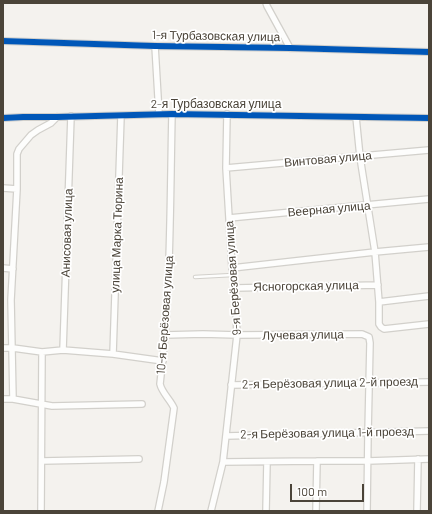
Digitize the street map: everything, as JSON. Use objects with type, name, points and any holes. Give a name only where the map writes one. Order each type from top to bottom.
[{"type":"street","points":[[266,3],[290,48]]},
{"type":"street","name":"1-я Турбазовская улица","points":[[3,41],[429,52]]},
{"type":"street","points":[[155,46],[159,114]]},
{"type":"street","name":"10-я Берёзовая улица","points":[[158,511],[164,482],[174,408],[172,402],[161,388],[160,384],[165,335],[169,264],[172,114]]},
{"type":"street","name":"2-я Турбазовская улица","points":[[3,118],[23,116],[57,117],[227,114],[429,118]]},
{"type":"street","name":"9-я Берёзовая улица","points":[[212,511],[223,462],[237,335],[226,168],[227,114]]},
{"type":"street","name":"Анисовая улица","points":[[63,350],[71,116]]},
{"type":"street","name":"улица Марка Тюрина","points":[[113,354],[122,116]]},
{"type":"street","points":[[13,399],[11,300],[17,189],[17,154],[19,149],[31,135],[51,123],[57,117]]},
{"type":"street","points":[[356,117],[360,157],[375,252],[379,302],[379,324],[384,329],[429,324]]},
{"type":"street","name":"Винтовая улица","points":[[226,168],[429,150]]},
{"type":"street","points":[[3,188],[17,189]]},
{"type":"street","name":"Веерная улица","points":[[229,218],[429,199]]},
{"type":"street","points":[[232,268],[429,247]]},
{"type":"street","points":[[3,268],[13,269]]},
{"type":"street","name":"Ясногорская улица","points":[[235,288],[378,285]]},
{"type":"street","points":[[379,302],[429,296]]},
{"type":"street","name":"Лучевая улица","points":[[165,335],[362,334],[369,336],[370,342],[369,383]]},
{"type":"street","points":[[3,348],[42,352],[63,350],[113,354],[163,361]]},
{"type":"street","points":[[41,511],[42,352]]},
{"type":"street","name":"2-я Берёзовая улица 2-й проезд","points":[[232,385],[429,382]]},
{"type":"street","points":[[367,511],[369,383]]},
{"type":"street","points":[[3,399],[13,399],[52,406],[142,404]]},
{"type":"street","name":"2-я Берёзовая улица 1-й проезд","points":[[226,436],[429,431]]},
{"type":"street","points":[[417,511],[418,459]]},
{"type":"street","points":[[223,462],[429,459]]},
{"type":"street","points":[[42,461],[139,460]]},
{"type":"street","points":[[316,511],[317,461]]},
{"type":"street","points":[[266,511],[267,462]]},
{"type":"lane","points":[[195,277],[234,275]]},
{"type":"cycle path","points":[[3,41],[429,52]]},
{"type":"cycle path","points":[[3,118],[172,114],[429,118]]}]
